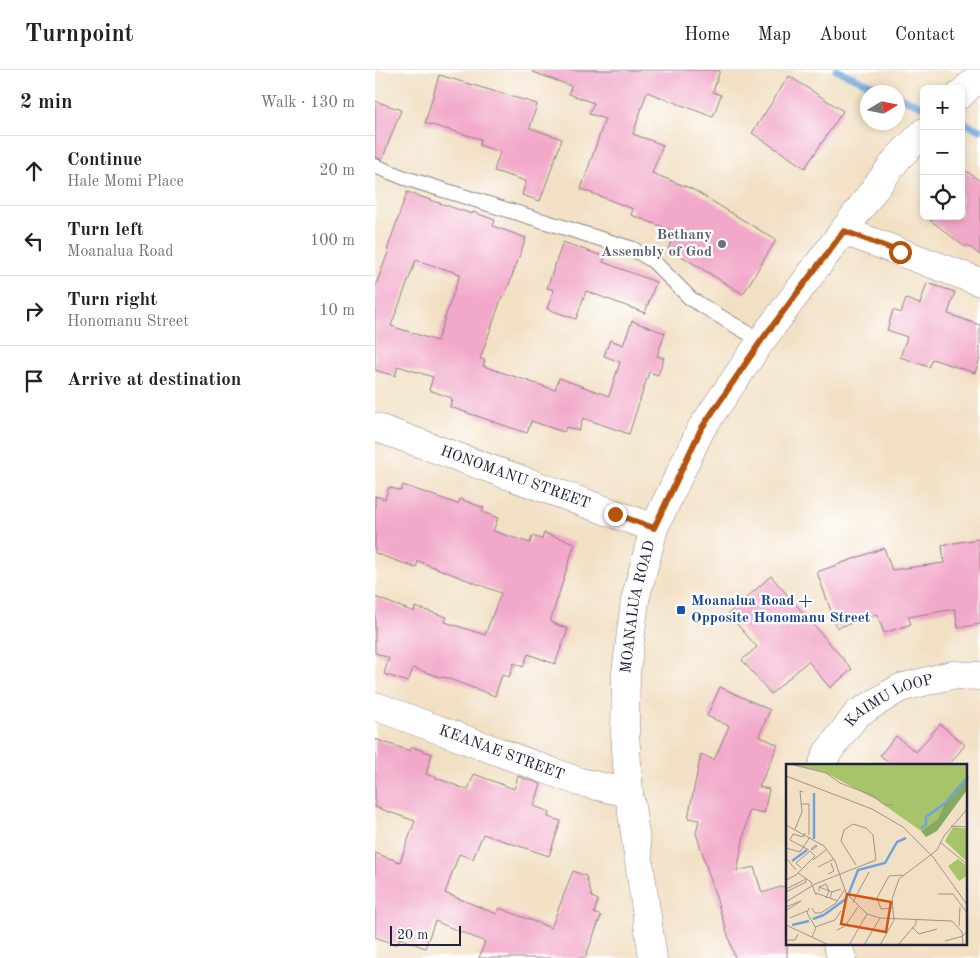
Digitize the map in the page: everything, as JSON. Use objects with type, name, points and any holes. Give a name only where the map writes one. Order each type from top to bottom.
[{"type":"main road","name":"MOANALUA ROAD","points":[[653,958],[629,792],[625,733],[626,673],[635,600],[654,528],[701,429],[761,341],[897,159],[920,136]]},
{"type":"main road","points":[[844,231],[980,282]]},
{"type":"main road","name":"HONOMANU STREET","points":[[375,427],[654,528]]},
{"type":"main road","name":"KAIMU LOOP","points":[[823,764],[827,753],[857,714],[899,688],[951,675],[980,676]]},
{"type":"main road","name":"KEANAE STREET","points":[[375,706],[580,782],[629,792]]},
{"type":"main road","points":[[838,946],[842,958]]},
{"type":"lane","points":[[375,166],[405,178],[633,249],[653,261],[691,299],[761,341]]},
{"type":"building","points":[[533,70],[720,70],[713,92],[721,95],[713,117],[647,92],[633,134],[663,145],[652,173],[692,189],[776,240],[743,294],[668,248],[677,232],[631,215],[633,209],[581,189],[605,119],[589,114],[594,103],[569,94],[571,86],[533,72]]},
{"type":"building","points":[[439,75],[537,104],[530,128],[562,139],[540,201],[522,195],[526,181],[494,171],[500,152],[479,145],[481,139],[425,123]]},
{"type":"building","points":[[789,76],[843,111],[805,168],[752,133]]},
{"type":"building","points":[[375,101],[401,110],[382,160],[375,157]]},
{"type":"building","points":[[965,170],[980,181],[980,255],[967,245],[965,247],[930,220],[965,220]]},
{"type":"building","points":[[407,192],[495,220],[493,226],[526,238],[480,359],[485,360],[483,366],[555,390],[559,378],[609,396],[620,362],[604,356],[610,340],[623,345],[632,321],[665,333],[657,356],[664,358],[658,375],[649,372],[629,434],[583,418],[579,431],[566,427],[564,432],[531,421],[527,433],[450,407],[452,398],[429,390],[433,377],[398,366],[395,376],[375,370],[375,287],[389,250],[387,250]],"holes":[[[416,260],[460,274],[437,341],[391,326]]]},
{"type":"building","points":[[563,242],[605,257],[603,262],[656,282],[645,313],[586,291],[576,319],[547,309],[554,290],[547,288]]},
{"type":"building","points":[[927,283],[955,292],[948,314],[980,325],[980,358],[975,373],[932,359],[929,367],[900,357],[907,337],[887,330],[893,310],[901,313],[906,299],[920,304]]},
{"type":"building","points":[[403,485],[458,504],[460,499],[484,508],[482,512],[498,518],[493,531],[530,543],[532,536],[542,539],[544,533],[575,543],[550,622],[568,629],[555,664],[528,654],[523,667],[514,663],[509,677],[502,675],[495,696],[444,677],[413,668],[408,682],[384,674],[389,658],[375,653],[375,597],[414,612],[415,607],[447,617],[445,622],[485,635],[501,593],[418,561],[416,568],[375,553],[375,496],[385,499],[389,487],[401,491]]},
{"type":"building","points":[[978,539],[980,551],[980,624],[958,628],[955,609],[908,617],[911,624],[884,633],[877,614],[837,628],[817,572],[884,548],[892,570],[944,563],[942,545]]},
{"type":"building","points":[[771,576],[852,669],[830,688],[808,661],[771,694],[742,660],[757,647],[728,614]]},
{"type":"building","points":[[720,687],[770,710],[759,736],[778,745],[759,787],[769,789],[764,813],[749,810],[737,871],[754,867],[762,893],[786,885],[787,958],[735,958],[696,833],[699,820],[688,818],[701,754],[714,760],[729,726],[707,716]]},
{"type":"building","points":[[940,724],[965,745],[950,764],[890,764],[880,755],[896,736],[916,752]]},
{"type":"building","points":[[375,739],[410,751],[412,747],[432,754],[426,774],[468,790],[474,774],[514,789],[518,776],[541,784],[534,806],[550,812],[548,817],[561,821],[549,856],[483,834],[473,859],[459,854],[445,893],[497,914],[499,908],[551,928],[573,871],[586,876],[592,897],[598,900],[594,913],[601,916],[585,958],[479,958],[485,942],[435,921],[425,948],[400,938],[397,945],[375,937],[375,853],[400,862],[415,821],[375,807]]},
{"type":"waterway","points":[[836,70],[871,85]]},
{"type":"waterway","points":[[905,99],[920,105]]},
{"type":"waterway","points":[[965,124],[980,130]]},
{"type":"place","name":"Bethany Assembly of God","points":[[722,244]]},
{"type":"place","name":"Moanalua Road + Opposite Honomanu Street","points":[[681,610]]},
{"type":"route","points":[[615,514],[654,528],[701,429],[761,341],[844,231],[900,252]]}]
